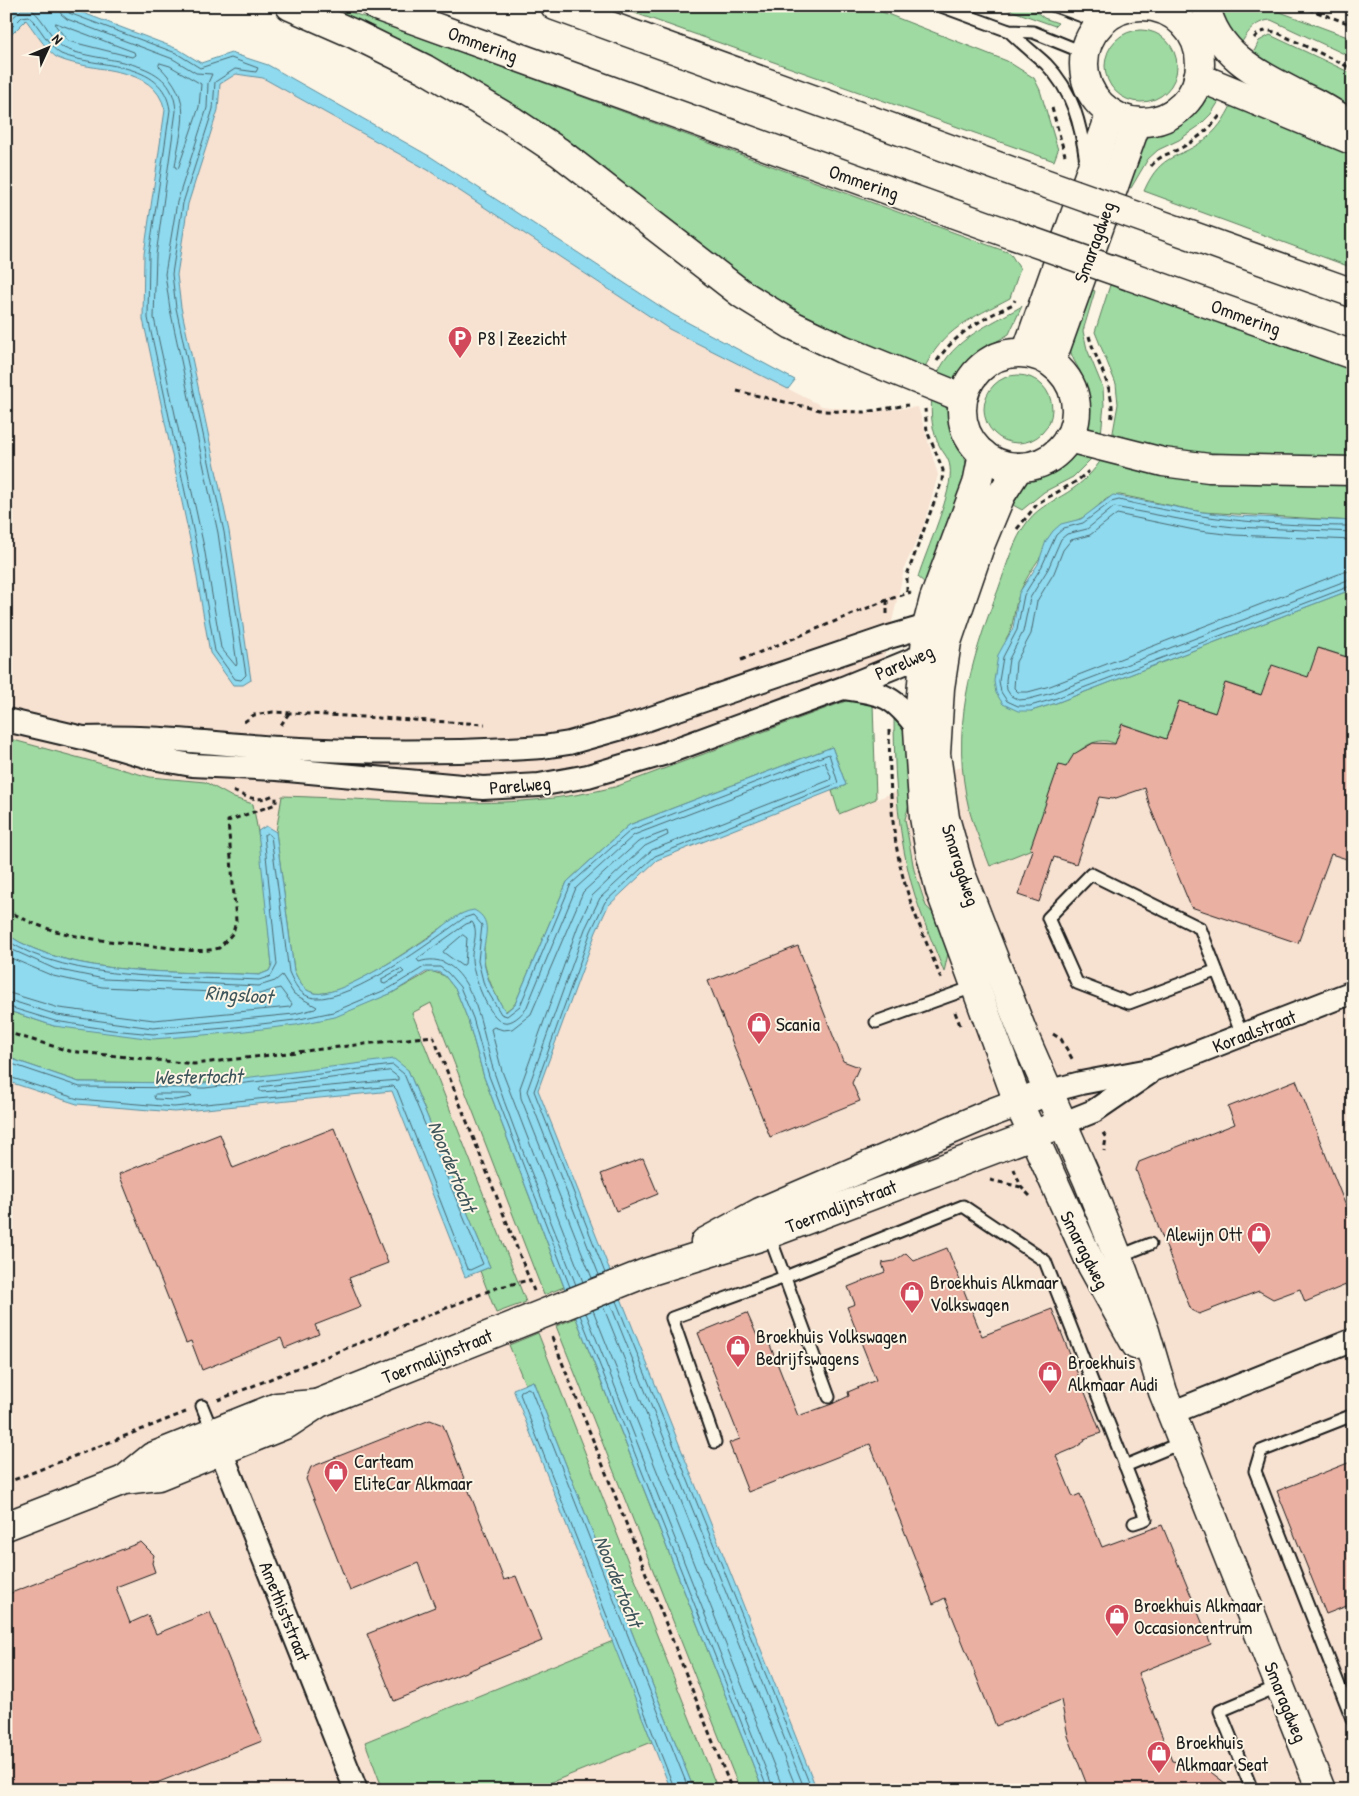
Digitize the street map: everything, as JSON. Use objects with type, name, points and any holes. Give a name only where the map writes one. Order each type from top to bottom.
[{"type":"main road","points":[[290,6],[354,34],[425,69],[511,120],[559,152],[742,294],[792,325],[925,393],[963,398]]},
{"type":"main road","name":"Ommering","points":[[376,6],[1353,355]]},
{"type":"main road","points":[[555,6],[1353,293]]},
{"type":"main road","points":[[1206,6],[1216,32],[1234,56],[1264,77],[1331,111],[1353,126]]},
{"type":"main road","points":[[1147,7],[1178,12],[1196,47],[1199,64],[1198,77],[1188,98],[1174,112],[1157,120],[1137,122],[1111,113],[1098,102],[1089,88],[1085,73],[1085,56],[1089,41],[1101,23],[1120,11],[1147,7]]},
{"type":"main road","points":[[1198,77],[1353,140]]},
{"type":"main road","name":"Smaragdweg","points":[[1026,353],[1111,113]]},
{"type":"main road","name":"Smaragdweg","points":[[1051,362],[1137,122]]},
{"type":"main road","points":[[1009,353],[1026,353],[1051,362],[1063,374],[1072,389],[1075,414],[1068,438],[1059,450],[1046,460],[1032,465],[1001,464],[983,454],[966,433],[962,416],[963,398],[969,382],[979,369],[993,359],[1009,353]]},
{"type":"main road","points":[[1068,438],[1163,462],[1209,468],[1353,471]]},
{"type":"main road","name":"Smaragdweg","points":[[983,454],[977,484],[934,599],[940,688],[936,754],[945,818],[1018,1102],[1032,1135],[1146,1331],[1167,1402],[1321,1790]]},
{"type":"main road","name":"Smaragdweg","points":[[1019,466],[1001,495],[981,543],[937,634],[924,655],[918,729],[924,816],[930,851],[940,890],[988,982],[1050,1091],[1064,1123],[1105,1262]]},
{"type":"main road","name":"Toermalijnstraat","points":[[6,1526],[124,1480],[152,1457],[217,1441],[277,1407],[319,1403],[638,1276],[764,1223],[1018,1102],[1050,1091]]},
{"type":"main road","name":"Toermalijnstraat","points":[[764,1223],[1064,1123]]},
{"type":"street","name":"Parelweg","points":[[83,738],[128,736],[370,753],[543,747],[569,743],[622,728],[889,637],[937,634]]},
{"type":"street","name":"Parelweg","points":[[6,720],[83,738],[152,758],[192,765],[277,769],[483,788],[538,786],[588,776],[633,764],[843,688],[924,655]]},
{"type":"street","points":[[843,688],[870,691],[888,697],[903,708],[918,729]]},
{"type":"street","name":"Koraalstraat","points":[[1050,1091],[1155,1069],[1353,992]]},
{"type":"street","name":"Koraalstraat","points":[[1064,1123],[1094,1111],[1155,1069]]},
{"type":"street","points":[[1167,1402],[1353,1340]]},
{"type":"street","name":"Amethiststraat","points":[[217,1441],[356,1790]]},
{"type":"lane","points":[[941,6],[1009,31],[1033,32],[1075,49],[1085,56]]},
{"type":"lane","points":[[1055,6],[1101,23]]},
{"type":"lane","points":[[1009,31],[1027,50],[1046,64],[1062,84],[1072,101],[1081,128],[1087,178]]},
{"type":"lane","points":[[1215,971],[1130,1003],[1077,983],[1048,918],[1092,874],[1200,928],[1215,971],[1242,1035]]},
{"type":"lane","points":[[876,1022],[988,982]]},
{"type":"lane","points":[[715,1442],[672,1318],[784,1277],[964,1206],[1044,1261],[1146,1519],[1134,1523]]},
{"type":"lane","points":[[764,1223],[829,1397]]},
{"type":"lane","points":[[1105,1262],[1150,1244]]},
{"type":"lane","points":[[202,1406],[217,1441]]},
{"type":"lane","points":[[1353,1414],[1261,1451],[1255,1471],[1353,1722]]},
{"type":"lane","points":[[1125,1466],[1183,1442]]},
{"type":"lane","points":[[1252,1790],[1220,1712],[1279,1686]]},
{"type":"path","points":[[1300,6],[1353,25]]},
{"type":"path","points":[[1050,101],[1066,158]]},
{"type":"path","points":[[906,592],[907,575],[942,481],[943,470],[927,431],[925,393],[934,364],[946,347],[959,334],[1013,304],[1016,297]]},
{"type":"path","points":[[737,391],[824,411],[865,412],[925,393]]},
{"type":"path","points":[[732,664],[906,592],[934,599]]},
{"type":"path","points":[[289,712],[419,722],[486,724]]},
{"type":"path","points":[[6,909],[34,924],[65,935],[92,940],[192,950],[219,948],[233,933],[236,921],[228,821],[276,804],[276,794]]},
{"type":"path","points":[[1045,1029],[1060,1039],[1074,1062],[1082,1083]]},
{"type":"path","points":[[6,1032],[69,1051],[194,1064],[433,1036],[529,1280],[549,1312],[732,1790]]},
{"type":"path","points":[[1094,1111],[1106,1138],[1104,1159]]},
{"type":"path","points":[[6,1483],[496,1288],[529,1280]]},
{"type":"shaded area","points":[[26,20],[236,74],[263,78],[428,170],[669,329],[822,406],[866,412],[918,407],[938,475],[923,527],[905,566],[873,703],[877,799],[1353,615],[1353,1790],[6,1790],[6,40]]},
{"type":"green space","points":[[327,6],[334,6],[1010,253],[1020,269],[1010,298],[959,326],[940,344],[923,371],[816,327],[324,12]]},
{"type":"green space","points":[[615,6],[867,6],[1007,61],[1034,78],[1040,90],[1058,150],[1054,161]]},
{"type":"green space","points":[[999,6],[1029,6],[1044,18],[1058,23],[1055,26]]},
{"type":"green space","points":[[1214,6],[1264,6],[1353,39],[1353,58],[1271,20],[1260,23],[1251,29],[1239,48]]},
{"type":"green space","points":[[1141,30],[1161,36],[1171,46],[1177,66],[1171,86],[1161,96],[1141,102],[1121,96],[1111,86],[1105,66],[1111,46],[1121,36]]},
{"type":"green space","points":[[1270,35],[1353,74],[1353,115],[1251,58],[1259,41]]},
{"type":"green space","points":[[1207,92],[1221,98],[1211,114],[1199,126],[1179,140],[1158,150],[1148,159],[1131,188],[1121,184],[1133,154],[1142,139],[1185,118]]},
{"type":"green space","points":[[1234,99],[1336,142],[1353,152],[1353,268],[1144,191],[1151,178],[1165,162],[1198,145],[1216,129]]},
{"type":"green space","points":[[1111,282],[1353,369],[1353,461],[1198,458],[1112,438],[1118,404],[1116,384],[1095,332]]},
{"type":"green space","points":[[1086,288],[1095,291],[1083,331],[1087,349],[1103,388],[1104,405],[1101,435],[1085,429],[1088,410],[1087,391],[1070,348],[1070,342]]},
{"type":"green space","points":[[1022,306],[1009,334],[972,356],[953,382],[937,375],[944,362],[962,342],[985,326]]},
{"type":"green space","points":[[1018,375],[1031,377],[1042,385],[1050,396],[1052,409],[1050,422],[1042,433],[1031,441],[1018,443],[1005,441],[994,433],[986,422],[984,409],[986,396],[994,385],[1005,377]]},
{"type":"green space","points":[[932,398],[948,409],[950,427],[963,450],[969,477],[925,583],[918,577],[944,505],[950,477],[949,461],[937,441],[933,429]]},
{"type":"green space","points":[[1076,451],[1092,458],[1073,477],[1044,492],[1022,510],[1013,505],[1026,482]]},
{"type":"green space","points":[[1106,452],[1353,474],[1353,521],[1202,512],[1120,495],[1106,499],[1088,515],[1074,522],[1058,536],[1035,565],[1019,595],[1011,628],[1006,639],[1031,711],[1353,589],[1353,659],[1319,648],[1309,678],[1262,695],[1226,683],[1216,713],[1179,701],[1166,739],[1123,724],[1116,744],[1103,741],[1090,744],[1079,751],[1070,761],[1032,849],[990,866],[969,809],[962,752],[962,724],[966,697],[979,644],[1010,554],[1028,521],[1038,511],[1083,481]]},
{"type":"green space","points":[[861,699],[873,703],[876,799],[839,814],[832,791],[846,785],[832,747],[629,825],[567,882],[515,1004],[505,1012],[487,973],[484,947],[461,914],[389,963],[346,986],[328,992],[314,993],[301,985],[294,971],[276,832],[282,796],[407,802],[490,803],[573,795],[615,787],[846,701]]},
{"type":"green space","points":[[894,710],[910,739],[912,794],[905,819],[914,870],[926,906],[942,923],[949,949],[944,972],[915,896],[904,850],[896,790]]},
{"type":"green space","points":[[6,738],[150,777],[205,782],[234,798],[253,804],[262,855],[272,965],[269,971],[259,975],[128,970],[63,959],[33,948],[6,934]]},
{"type":"green space","points":[[431,971],[445,976],[456,990],[468,1020],[484,1077],[564,1287],[544,1295],[431,1003],[412,1013],[526,1302],[496,1313],[480,1271],[490,1267],[408,1070],[204,1083],[79,1082],[6,1057],[6,1010],[54,1026],[366,1003],[392,993]]},
{"type":"green space","points":[[576,1318],[763,1790],[740,1790],[556,1326]]},
{"type":"green space","points":[[538,1333],[718,1790],[694,1790],[533,1381],[525,1384],[509,1345]]},
{"type":"green space","points":[[613,1641],[652,1742],[532,1790],[383,1790],[365,1742]]},
{"type":"water","points":[[6,6],[65,6],[178,49],[201,63],[231,53],[268,65],[431,157],[672,314],[795,380],[788,389],[669,329],[428,170],[263,78],[236,74],[220,84],[218,110],[188,204],[177,275],[181,307],[229,531],[251,680],[243,685],[233,685],[210,653],[192,549],[143,319],[144,254],[165,110],[159,95],[149,84],[136,77],[121,72],[72,63],[54,56],[26,20],[6,40]]},
{"type":"water","points":[[1113,495],[1202,512],[1236,516],[1353,521],[1353,589],[1056,703],[1031,711],[1018,711],[1003,704],[996,693],[994,681],[998,655],[1013,628],[1019,593],[1038,564],[1046,541],[1061,524],[1081,519]]},
{"type":"water","name":"Ringsloot","points":[[832,747],[846,785],[657,860],[608,906],[596,932],[538,1090],[817,1790],[763,1790],[576,1318],[484,1077],[468,1020],[456,990],[445,976],[438,972],[426,972],[392,993],[335,1017],[296,1025],[153,1039],[54,1026],[6,1010],[6,934],[33,948],[63,959],[128,970],[259,975],[269,971],[272,965],[258,831],[266,826],[276,832],[294,971],[301,985],[307,990],[314,993],[325,993],[356,981],[407,952],[456,917],[474,910],[485,921],[486,933],[483,955],[487,976],[506,1012],[515,1004],[567,882],[629,825]]},
{"type":"water","points":[[6,1057],[79,1082],[204,1083],[394,1059],[408,1070],[490,1267],[465,1277],[392,1091],[174,1112],[77,1104],[6,1081]]},
{"type":"water","points":[[533,1381],[694,1790],[671,1790],[513,1389]]},
{"type":"building","points":[[1318,648],[1353,659],[1353,861],[1331,854],[1298,943],[1191,907],[1150,807],[1145,788],[1113,799],[1099,797],[1076,864],[1054,857],[1039,902],[1018,895],[1033,850],[1030,849],[1059,765],[1066,767],[1074,754],[1093,743],[1115,744],[1122,724],[1166,739],[1179,701],[1215,713],[1225,683],[1261,695],[1272,665],[1308,677]]},
{"type":"building","points":[[798,946],[843,1061],[859,1067],[852,1083],[860,1101],[770,1137],[708,981]]},
{"type":"building","points":[[1296,1080],[1353,1224],[1353,1282],[1305,1302],[1300,1289],[1273,1299],[1259,1291],[1199,1314],[1191,1310],[1136,1170],[1139,1162],[1235,1124],[1228,1107]]},
{"type":"building","points":[[334,1128],[388,1263],[349,1278],[361,1307],[315,1325],[319,1334],[285,1348],[281,1338],[202,1370],[191,1341],[186,1343],[119,1174],[220,1134],[233,1168]]},
{"type":"building","points":[[643,1158],[658,1194],[616,1211],[601,1174]]},
{"type":"building","points":[[947,1248],[982,1336],[1052,1309],[1101,1433],[1084,1439],[1085,1441],[1075,1448],[1056,1456],[1073,1497],[1080,1494],[1102,1547],[1162,1525],[1211,1644],[1138,1673],[1149,1703],[1172,1761],[1203,1766],[1234,1790],[1089,1790],[1068,1736],[1061,1700],[996,1726],[945,1598],[933,1604],[870,1444],[748,1492],[729,1443],[740,1439],[698,1333],[747,1313],[758,1338],[766,1335],[798,1416],[832,1404],[849,1396],[848,1392],[876,1380],[847,1307],[855,1304],[848,1287],[885,1272],[882,1263],[894,1261],[906,1253],[914,1261]]},
{"type":"building","points":[[430,1420],[443,1425],[504,1580],[516,1576],[542,1641],[394,1701],[367,1634],[435,1607],[418,1563],[350,1591],[306,1479],[311,1467]]},
{"type":"building","points":[[1353,1461],[1353,1590],[1347,1592],[1352,1604],[1326,1614],[1277,1491]]},
{"type":"building","points":[[141,1542],[154,1555],[152,1563],[155,1572],[116,1587],[130,1623],[148,1615],[156,1634],[210,1612],[262,1741],[139,1790],[6,1790],[6,1595]]},
{"type":"place","name":"P8 | Zeezicht","points":[[460,359]]},
{"type":"place","name":"Scania","points":[[759,1045]]},
{"type":"place","name":"Alewijn Ott","points":[[1259,1255]]},
{"type":"place","name":"Broekhuis Alkmaar Volkswagen","points":[[912,1314]]},
{"type":"place","name":"Broekhuis Volkswagen Bedrijfswagens","points":[[738,1368]]},
{"type":"place","name":"Broekhuis Alkmaar Audi","points":[[1050,1394]]},
{"type":"place","name":"Carteam EliteCar Alkmaar","points":[[336,1493]]},
{"type":"place","name":"Broekhuis Alkmaar Occasioncentrum","points":[[1117,1637]]},
{"type":"place","name":"Broekhuis Alkmaar Seat","points":[[1159,1774]]},
{"type":"water label","name":"Westertocht","points":[[198,1076]]},
{"type":"water label","name":"Noordertocht","points":[[453,1166]]},
{"type":"water label","name":"Noordertocht","points":[[619,1581]]}]
